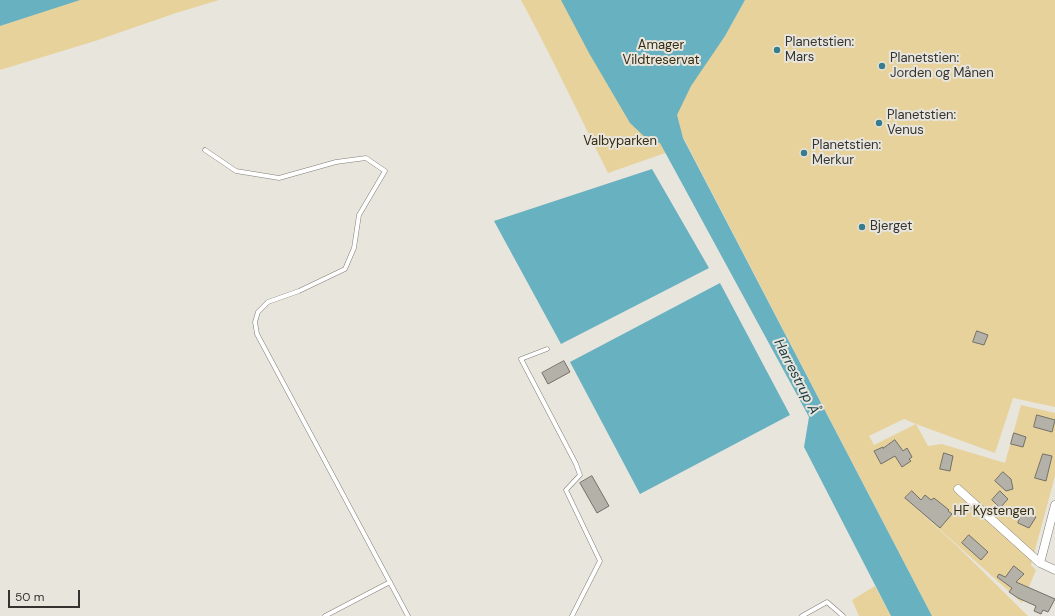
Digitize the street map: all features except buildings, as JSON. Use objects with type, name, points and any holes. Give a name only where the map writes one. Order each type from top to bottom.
[{"type":"street","points":[[958,489],[1040,563],[1055,570]]},
{"type":"street","points":[[1040,563],[1055,505]]},
{"type":"lane","points":[[205,150],[236,171],[278,178],[336,162],[366,158],[386,170],[359,214],[354,248],[345,269],[299,291],[268,302],[258,312],[255,322],[257,334],[408,616]]},
{"type":"lane","points":[[547,349],[521,359],[576,464],[580,475],[566,490],[600,561],[572,616]]},
{"type":"lane","points":[[325,616],[390,582]]},
{"type":"lane","points":[[802,616],[827,602],[843,616]]},
{"type":"green space","points":[[78,0],[219,0],[95,41],[0,70],[0,26]]},
{"type":"green space","name":"Valbyparken","points":[[521,0],[562,0],[664,144],[668,152],[608,173],[555,64]]},
{"type":"green space","name":"HF Kystengen","points":[[745,0],[1055,0],[1055,407],[1013,398],[995,453],[916,424],[928,446],[942,444],[1005,463],[1021,405],[1055,413],[1055,476],[1031,565],[1036,570],[1022,603],[899,493],[956,545],[1028,616],[932,616],[682,135],[650,135],[725,36]],"holes":[[[904,419],[916,424],[874,445],[869,436]]]},
{"type":"green space","points":[[875,586],[891,616],[859,616],[852,600]]},
{"type":"water","points":[[0,0],[80,0],[0,26]]},
{"type":"water","name":"Harrestrup Å","points":[[561,0],[745,0],[725,36],[691,86],[677,115],[683,138],[932,616],[891,616],[804,447],[809,417],[660,143],[649,141],[630,123],[589,53]]},
{"type":"water","points":[[652,169],[709,268],[561,344],[494,221]]},
{"type":"water","points":[[720,283],[790,415],[640,494],[570,362]]},
{"type":"place","name":"Planetstien: Mars","points":[[777,50]]},
{"type":"place","name":"Planetstien: Jorden og Månen","points":[[882,66]]},
{"type":"place","name":"Planetstien: Venus","points":[[879,123]]},
{"type":"place","name":"Planetstien: Merkur","points":[[804,153]]},
{"type":"place","name":"Bjerget","points":[[862,227]]},
{"type":"park label","name":"Amager Vildtreservat","points":[[661,54]]}]
